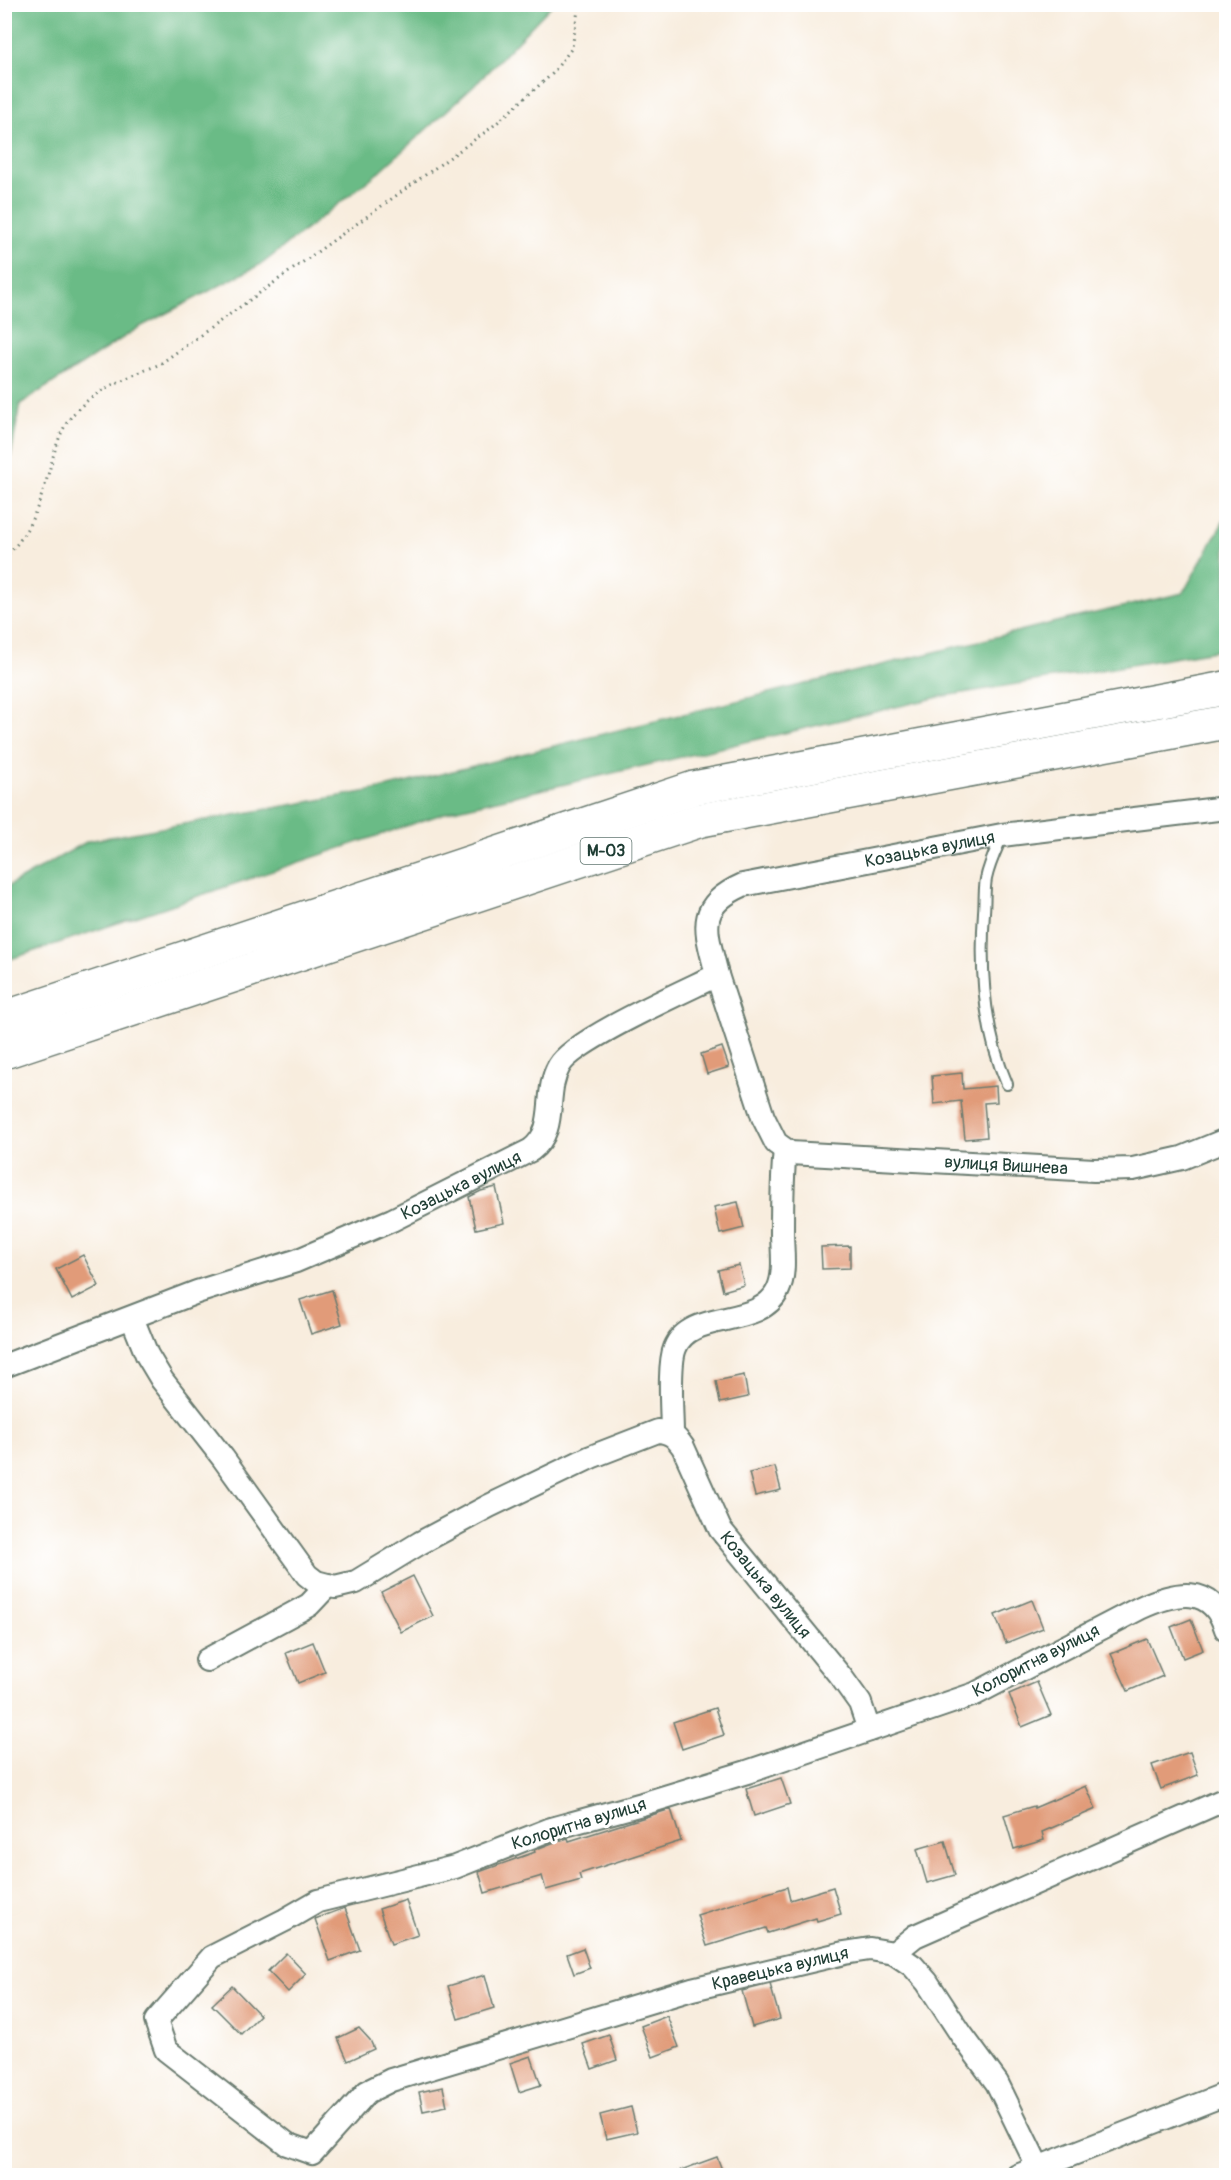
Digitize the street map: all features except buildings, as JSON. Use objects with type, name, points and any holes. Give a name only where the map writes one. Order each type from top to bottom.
[{"type":"highway","name":"М-03","points":[[4,1018],[694,788],[1227,688]]},
{"type":"highway","name":"М-03","points":[[4,1052],[701,820],[1227,722]]},
{"type":"street","name":"Козацька вулиця","points":[[785,1150],[776,1143],[763,1117],[717,975],[706,922],[712,906],[725,893],[743,885],[1002,835],[1227,808]]},
{"type":"street","name":"Козацька вулиця","points":[[4,1366],[197,1292],[296,1261],[392,1220],[531,1150],[540,1143],[546,1132],[550,1114],[551,1087],[558,1067],[567,1055],[592,1039],[717,975]]},
{"type":"street","name":"вулиця Вишнева","points":[[785,1150],[790,1154],[819,1156],[1094,1170],[1133,1169],[1182,1158],[1227,1140]]},
{"type":"street","points":[[132,1318],[147,1355],[162,1380],[223,1458],[307,1575],[316,1582],[334,1587],[356,1582],[489,1506],[591,1457],[658,1431],[672,1434],[672,1359],[675,1347],[682,1337],[692,1329],[753,1312],[766,1306],[778,1291],[782,1274],[782,1177],[785,1150]]},
{"type":"street","name":"Козацька вулиця","points":[[672,1434],[683,1447],[720,1529],[842,1678],[860,1703],[869,1730]]},
{"type":"street","points":[[207,1660],[309,1605],[328,1585]]},
{"type":"street","name":"Колоритна вулиця","points":[[331,2131],[312,2153],[287,2144],[165,2050],[156,2021],[212,1957],[318,1901],[454,1867],[551,1829],[747,1772],[975,1694],[1165,1596],[1197,1595],[1214,1604],[1227,1629]]},
{"type":"street","points":[[1038,2167],[996,2083],[927,1982],[913,1966],[894,1953],[915,1936],[1227,1799]]},
{"type":"street","name":"Кравецька вулиця","points":[[331,2131],[367,2092],[391,2080],[692,1989],[844,1953],[870,1949],[894,1953]]},
{"type":"street","points":[[1017,2175],[1227,2094]]},
{"type":"lane","points":[[1002,835],[986,880],[982,935],[987,1017],[996,1060],[1006,1084]]},
{"type":"path","points":[[4,558],[23,535],[36,512],[54,453],[67,422],[87,400],[111,384],[160,364],[491,128],[552,74],[572,48],[579,4]]},
{"type":"green space","points":[[5,4],[551,4],[551,6],[473,87],[379,172],[263,263],[138,328],[20,404],[5,480]]},
{"type":"green space","points":[[1226,517],[1226,649],[939,697],[454,810],[5,961],[5,888],[88,841],[380,789],[1056,622],[1183,593]]}]
